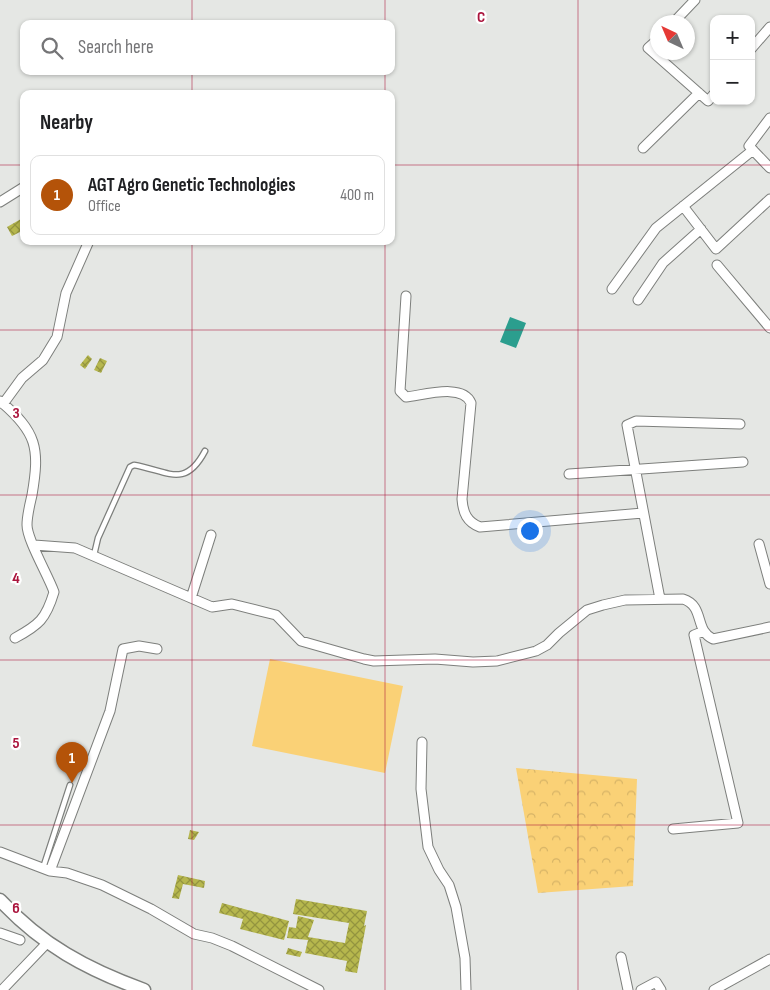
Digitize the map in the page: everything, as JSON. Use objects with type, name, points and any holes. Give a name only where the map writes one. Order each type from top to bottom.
[{"type":"main road","points":[[0,900],[47,943],[89,967],[135,989]]},
{"type":"street","points":[[681,15],[695,0]]},
{"type":"street","points":[[755,44],[770,27]]},
{"type":"street","points":[[662,60],[708,101],[710,99]]},
{"type":"street","points":[[643,148],[699,93]]},
{"type":"street","points":[[770,118],[749,146],[770,168]]},
{"type":"street","points":[[612,290],[656,228],[753,150]]},
{"type":"street","points":[[0,202],[20,190]]},
{"type":"street","points":[[683,206],[716,249],[770,199]]},
{"type":"street","points":[[638,300],[663,264],[701,229]]},
{"type":"street","points":[[15,638],[39,625],[47,613],[54,592],[30,538],[27,525],[36,472],[36,452],[28,428],[2,402],[22,378],[43,360],[57,337],[66,293],[87,245]]},
{"type":"street","points":[[717,265],[770,328]]},
{"type":"street","points":[[406,296],[400,392],[406,396],[462,393],[469,398],[471,403],[462,499],[462,508],[468,521],[480,526],[643,513]]},
{"type":"street","points":[[660,599],[626,428],[629,422],[636,421],[740,424]]},
{"type":"street","points":[[569,474],[743,462]]},
{"type":"street","points":[[191,598],[211,535]]},
{"type":"street","points":[[759,544],[770,584]]},
{"type":"street","points":[[34,545],[76,548],[212,607],[232,604],[276,615],[301,641],[364,660],[435,659],[473,662],[497,661],[536,651],[547,645],[559,632],[587,610],[625,600],[683,599],[691,601],[696,608],[704,631],[713,639],[770,627]]},
{"type":"street","points":[[674,828],[738,823],[694,634],[704,631]]},
{"type":"street","points":[[46,870],[110,711],[123,649],[139,646],[157,649]]},
{"type":"street","points":[[422,742],[421,789],[428,847],[438,870],[449,884],[456,907],[464,958],[466,990]]},
{"type":"street","points":[[0,852],[46,870],[67,873],[102,885],[151,909],[194,934],[212,938],[232,946],[319,990]]},
{"type":"street","points":[[0,932],[20,940]]},
{"type":"street","points":[[2,990],[47,943]]},
{"type":"street","points":[[621,956],[628,990]]},
{"type":"street","points":[[714,990],[770,959]]},
{"type":"street","points":[[641,990],[656,982],[661,990]]},
{"type":"lane","points":[[94,555],[98,538],[130,467],[134,465],[182,475],[190,472],[197,466],[205,451]]},
{"type":"lane","points":[[46,870],[70,784]]},
{"type":"green space","points":[[270,659],[403,686],[385,773],[252,746]]},
{"type":"green space","points":[[516,768],[637,779],[633,886],[538,893]]},
{"type":"shaded area","points":[[510,317],[526,323],[516,348],[500,342]]},
{"type":"building","points":[[20,220],[20,232],[12,236],[7,227]]},
{"type":"building","points":[[88,355],[92,359],[85,369],[80,365]]},
{"type":"building","points":[[100,358],[107,361],[101,373],[94,370]]},
{"type":"building","points":[[190,830],[199,832],[194,840],[188,839]]},
{"type":"building","points":[[178,875],[205,881],[204,888],[183,884],[179,899],[172,898]]},
{"type":"building","points":[[296,899],[367,911],[357,973],[345,971],[347,961],[305,953],[308,940],[287,938],[289,927],[296,928],[298,916],[314,920],[308,937],[345,943],[349,923],[293,914]]},
{"type":"building","points":[[222,903],[289,921],[284,940],[240,929],[243,919],[219,913]]},
{"type":"building","points":[[288,948],[302,952],[300,957],[286,954]]},
{"type":"place","name":"AGT Agro Genetic Technologies","points":[[72,783]]}]
